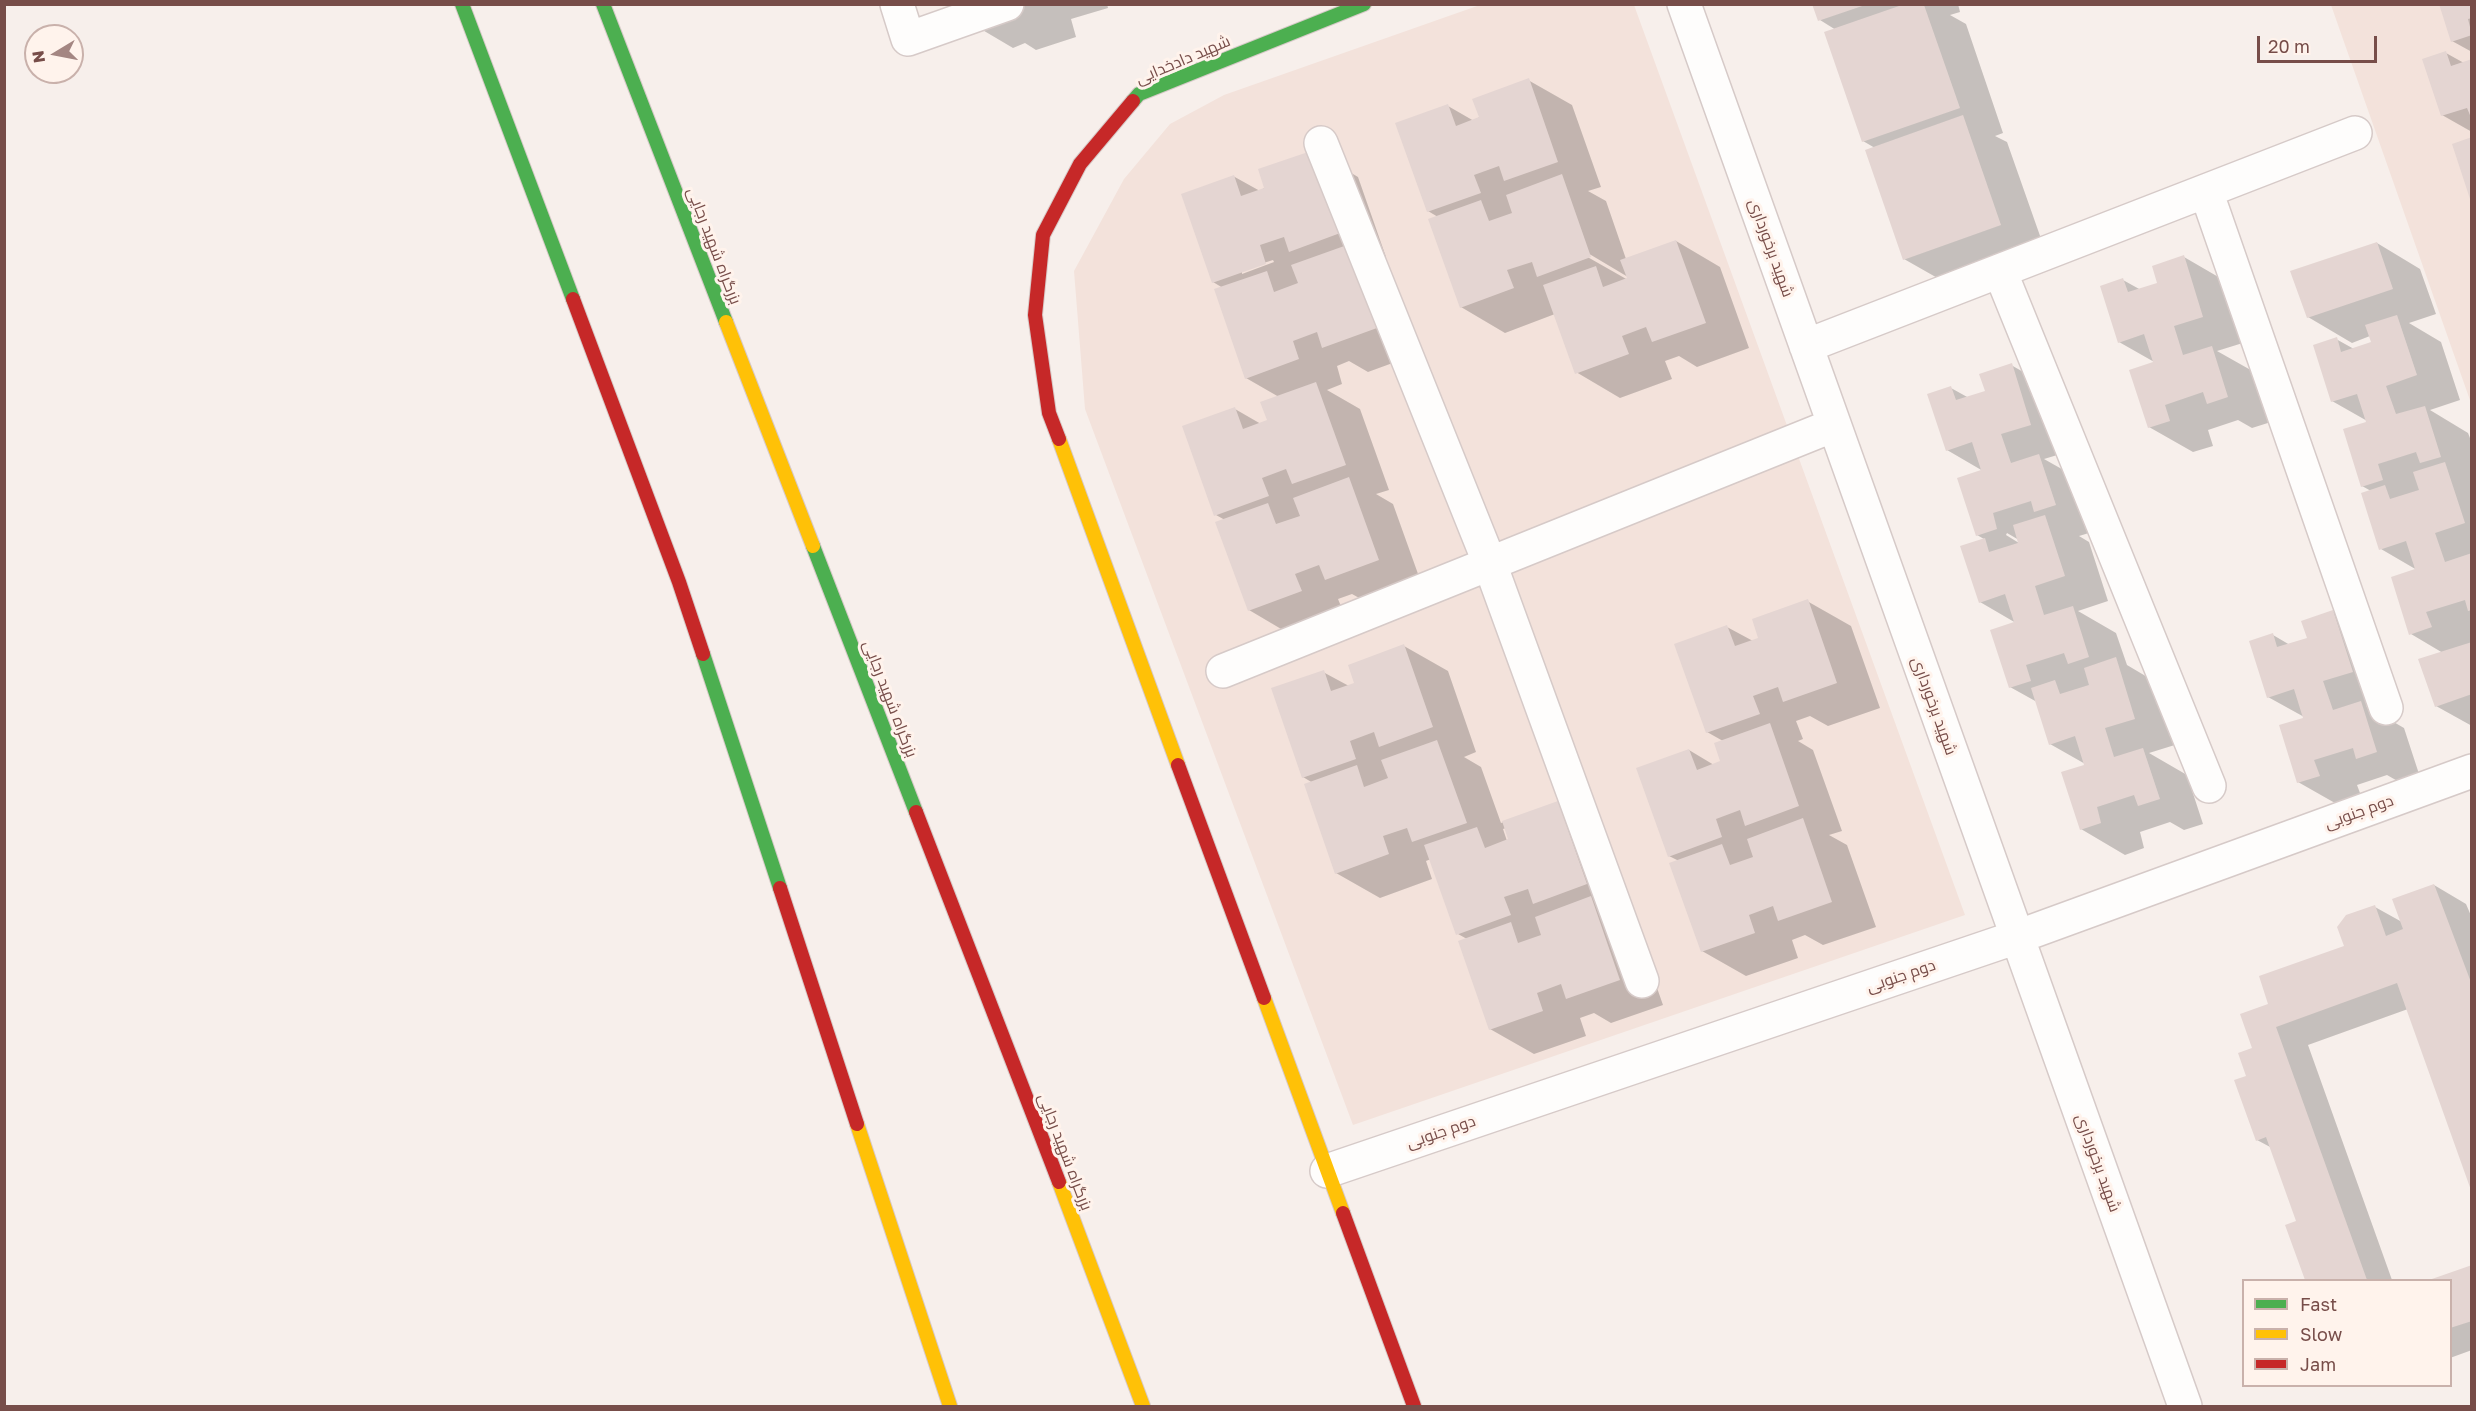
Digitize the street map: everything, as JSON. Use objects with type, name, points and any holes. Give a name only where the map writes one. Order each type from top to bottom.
[{"type":"main road","points":[[462,4],[680,582],[950,1407]]},
{"type":"main road","name":"بزرگراه شهید رجایی","points":[[603,4],[1092,1267],[1143,1407]]},
{"type":"main road","name":"شهید دادخدایی","points":[[1364,4],[1139,94],[1080,164],[1043,235],[1035,315],[1049,413],[1414,1407]]},
{"type":"street","points":[[897,4],[909,39],[1007,4]]},
{"type":"street","name":"شهید برخورداری","points":[[1684,4],[2185,1407]]},
{"type":"street","points":[[1806,346],[2355,134]]},
{"type":"street","points":[[1321,143],[1490,564],[1642,981]]},
{"type":"street","points":[[2206,191],[2386,708]]},
{"type":"street","points":[[2000,271],[2210,786]]},
{"type":"street","points":[[1223,671],[1834,425]]},
{"type":"street","name":"دوم جنوبی","points":[[1327,1171],[2017,937],[2472,771]]},
{"type":"shaded area","points":[[1480,5],[1634,5],[1965,915],[1353,1125],[1085,409],[1074,271],[1124,179],[1170,124],[1224,95]]},
{"type":"shaded area","points":[[2331,5],[2471,5],[2471,403]]},
{"type":"building","points":[[1812,4],[1865,4],[1865,5],[1818,21]]},
{"type":"building","points":[[2439,4],[2472,4],[2472,18],[2468,19],[2472,35],[2451,42]]},
{"type":"building","points":[[1902,5],[1924,5],[1960,108],[1862,142],[1824,32]]},
{"type":"building","points":[[2446,51],[2451,66],[2472,59],[2472,120],[2467,108],[2441,116],[2422,59]]},
{"type":"building","points":[[1529,78],[1558,162],[1504,181],[1499,166],[1474,175],[1481,193],[1427,212],[1395,123],[1448,104],[1456,126],[1479,117],[1472,99]]},
{"type":"building","points":[[1963,115],[2001,225],[1903,260],[1865,150]]},
{"type":"building","points":[[2472,137],[2472,202],[2471,202],[2452,144]]},
{"type":"building","points":[[1314,150],[1343,232],[1289,252],[1284,237],[1260,245],[1266,264],[1212,283],[1181,194],[1234,175],[1241,196],[1264,188],[1258,169]]},
{"type":"building","points":[[1562,174],[1591,257],[1537,277],[1532,262],[1507,270],[1514,288],[1460,308],[1428,219],[1481,200],[1489,221],[1512,213],[1506,195]]},
{"type":"building","points":[[1676,240],[1706,323],[1652,342],[1646,327],[1622,336],[1629,354],[1575,374],[1543,285],[1596,266],[1603,287],[1627,278],[1620,260]]},
{"type":"building","points":[[2377,242],[2393,289],[2307,318],[2290,271]]},
{"type":"building","points":[[1347,245],[1377,328],[1322,348],[1317,332],[1293,341],[1299,359],[1245,379],[1214,289],[1267,271],[1274,292],[1298,283],[1291,265]]},
{"type":"building","points":[[2184,255],[2203,317],[2174,326],[2183,355],[2212,346],[2228,397],[2207,404],[2203,392],[2165,405],[2170,421],[2148,428],[2129,370],[2153,362],[2144,334],[2118,343],[2100,286],[2123,278],[2128,292],[2157,283],[2152,266]]},
{"type":"building","points":[[2397,315],[2417,375],[2386,386],[2396,414],[2425,406],[2441,457],[2420,463],[2416,452],[2378,464],[2383,480],[2361,487],[2343,429],[2366,422],[2357,394],[2331,402],[2313,345],[2337,337],[2341,352],[2371,342],[2365,325]]},
{"type":"building","points":[[2012,363],[2031,425],[2001,434],[2011,463],[2039,454],[2056,505],[2034,512],[2031,501],[1993,513],[1997,529],[1976,536],[1957,478],[1981,470],[1972,442],[1946,451],[1927,394],[1951,386],[1956,400],[1985,391],[1979,374]]},
{"type":"building","points":[[1316,382],[1346,465],[1292,484],[1286,469],[1262,478],[1269,496],[1214,516],[1182,426],[1235,407],[1243,429],[1267,420],[1260,402]]},
{"type":"building","points":[[2445,462],[2465,523],[2435,533],[2445,562],[2472,553],[2472,610],[2468,611],[2465,600],[2426,612],[2432,627],[2409,635],[2391,577],[2415,569],[2406,541],[2379,550],[2361,493],[2385,485],[2390,499],[2419,490],[2413,472]]},
{"type":"building","points":[[1349,477],[1379,560],[1325,580],[1319,565],[1295,574],[1302,591],[1248,611],[1215,522],[1268,503],[1276,524],[1300,516],[1293,498]]},
{"type":"building","points":[[2045,515],[2065,576],[2035,586],[2044,615],[2073,606],[2089,657],[2068,664],[2064,653],[2026,665],[2031,681],[2009,688],[1990,630],[2014,622],[2005,594],[1979,603],[1960,546],[1985,538],[1989,552],[2018,543],[2013,525]]},
{"type":"building","points":[[1808,599],[1837,683],[1783,702],[1778,687],[1753,696],[1760,714],[1706,733],[1674,644],[1727,625],[1735,646],[1758,638],[1752,619]]},
{"type":"building","points":[[2333,610],[2353,672],[2323,681],[2333,710],[2361,701],[2377,752],[2356,759],[2353,748],[2314,760],[2320,776],[2297,783],[2279,725],[2303,718],[2294,689],[2267,698],[2249,641],[2273,633],[2277,647],[2307,638],[2301,621]]},
{"type":"building","points":[[2472,642],[2472,694],[2435,707],[2418,659]]},
{"type":"building","points":[[1404,644],[1433,727],[1379,747],[1374,732],[1350,741],[1356,759],[1302,778],[1271,688],[1324,670],[1331,691],[1354,683],[1348,665]]},
{"type":"building","points":[[2116,657],[2135,719],[2105,728],[2114,757],[2143,748],[2160,799],[2138,806],[2134,795],[2097,807],[2101,823],[2080,830],[2061,772],[2084,765],[2075,736],[2049,745],[2031,688],[2055,680],[2060,694],[2089,685],[2084,668]]},
{"type":"building","points":[[1770,723],[1799,806],[1745,826],[1740,810],[1716,819],[1722,837],[1668,857],[1636,768],[1689,749],[1697,770],[1720,761],[1714,743]]},
{"type":"building","points":[[1437,740],[1467,823],[1412,842],[1407,828],[1383,836],[1389,854],[1335,874],[1304,784],[1357,765],[1364,787],[1388,778],[1381,760]]},
{"type":"building","points":[[1558,801],[1587,884],[1533,904],[1528,889],[1504,897],[1511,915],[1456,935],[1424,845],[1477,827],[1485,848],[1508,839],[1502,821]]},
{"type":"building","points":[[1803,818],[1832,902],[1778,921],[1773,906],[1749,915],[1755,933],[1701,952],[1669,863],[1722,844],[1730,865],[1753,857],[1747,839]]},
{"type":"building","points":[[2434,884],[2472,985],[2472,1193],[2397,983],[2276,1027],[2367,1279],[2305,1279],[2285,1225],[2296,1221],[2266,1137],[2256,1141],[2234,1080],[2246,1076],[2238,1053],[2252,1048],[2240,1014],[2268,1004],[2259,976],[2344,946],[2337,927],[2346,915],[2375,905],[2386,936],[2403,929],[2392,899]]},
{"type":"building","points":[[1591,896],[1620,980],[1566,999],[1561,984],[1537,993],[1543,1011],[1489,1030],[1458,941],[1511,922],[1518,943],[1541,935],[1535,917]]},
{"type":"building","points":[[2472,1265],[2472,1321],[2452,1327],[2452,1279],[2432,1279]]},
{"type":"traffic: fast","points":[[462,4],[573,299]]},
{"type":"traffic: fast","points":[[603,4],[726,322]]},
{"type":"traffic: fast","points":[[1133,101],[1139,94],[1364,4]]},
{"type":"traffic: fast","points":[[813,546],[916,812]]},
{"type":"traffic: fast","points":[[703,654],[780,888]]},
{"type":"traffic: slow","points":[[726,322],[813,546]]},
{"type":"traffic: slow","points":[[1059,439],[1178,765]]},
{"type":"traffic: slow","points":[[1264,998],[1343,1213]]},
{"type":"traffic: slow","points":[[857,1124],[950,1406]]},
{"type":"traffic: slow","points":[[1059,1182],[1143,1406]]},
{"type":"traffic: jam","points":[[1059,439],[1049,413],[1035,315],[1043,235],[1080,164],[1133,101]]},
{"type":"traffic: jam","points":[[573,299],[679,582],[703,654]]},
{"type":"traffic: jam","points":[[1178,765],[1264,998]]},
{"type":"traffic: jam","points":[[916,812],[1059,1182]]},
{"type":"traffic: jam","points":[[780,888],[857,1124]]},
{"type":"traffic: jam","points":[[1343,1213],[1414,1406]]}]
